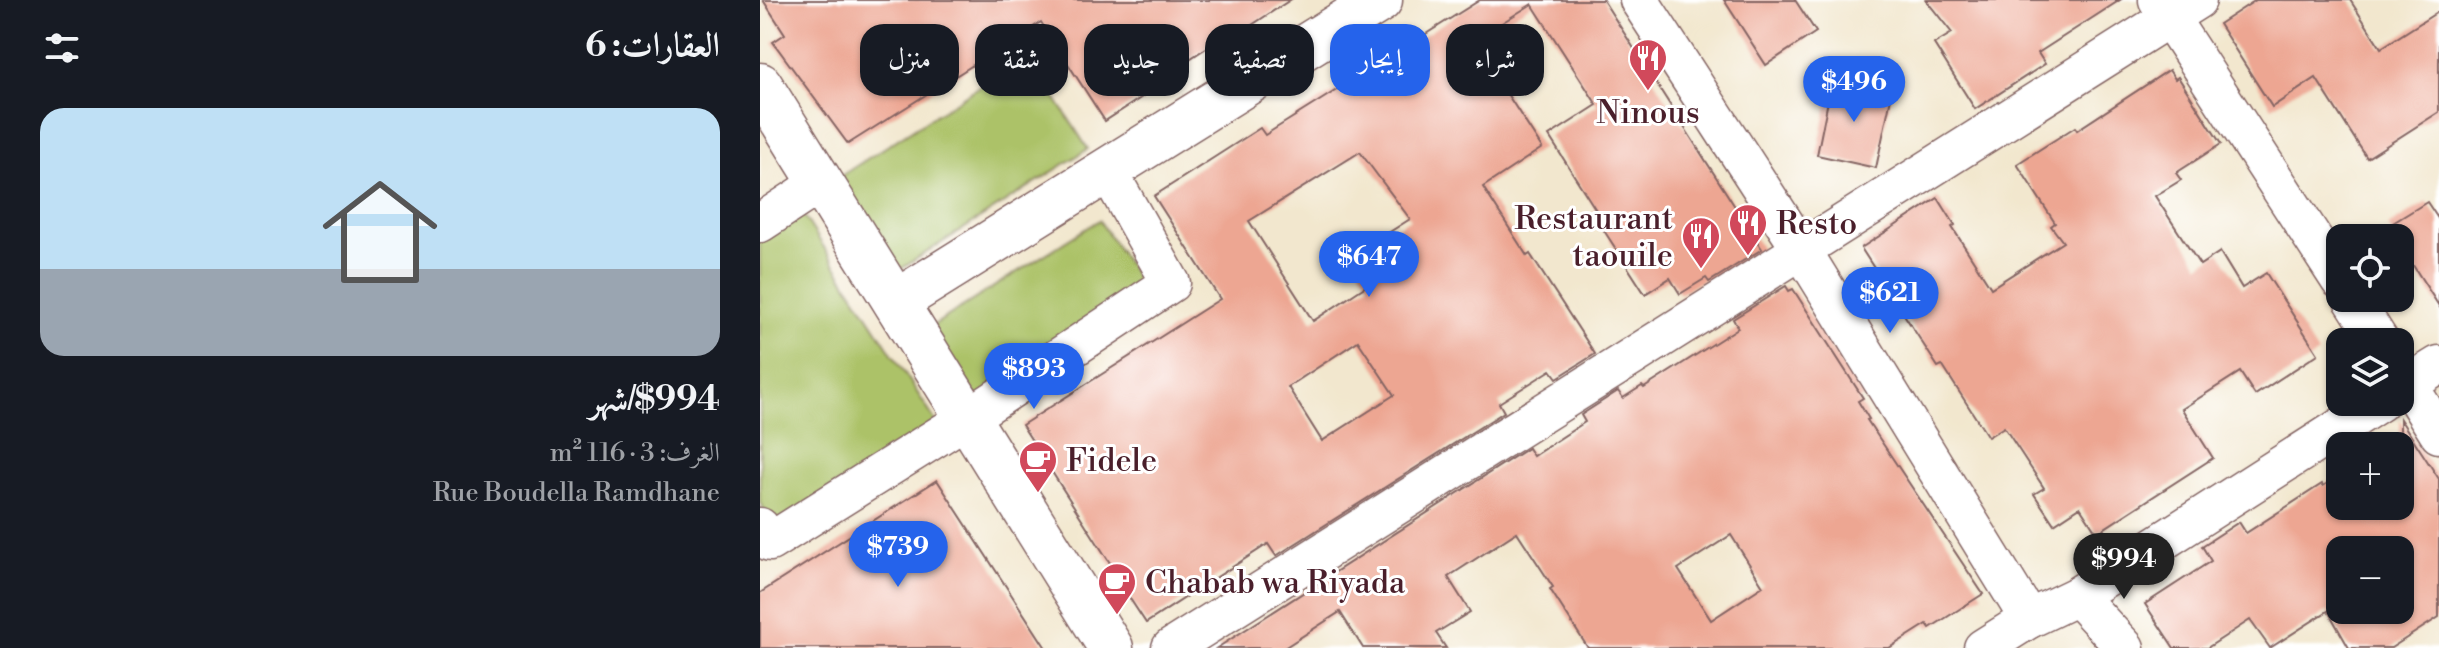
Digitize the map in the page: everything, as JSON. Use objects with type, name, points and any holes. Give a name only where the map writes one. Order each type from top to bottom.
[{"type":"main road","points":[[896,302],[1380,0]]},
{"type":"main road","points":[[760,85],[1111,648]]},
{"type":"street","points":[[1639,0],[1801,249],[2029,619]]},
{"type":"street","points":[[1171,648],[1801,249],[2175,6],[2326,257]]},
{"type":"street","points":[[760,527],[770,542],[969,417],[1171,283],[1108,171]]},
{"type":"street","points":[[760,223],[821,183]]},
{"type":"street","points":[[2414,396],[2439,434]]},
{"type":"street","points":[[1983,648],[2029,619],[2077,596],[2354,416]]},
{"type":"street","points":[[2077,596],[2125,648]]},
{"type":"green space","points":[[975,89],[975,96],[1054,96],[1088,149],[896,272],[836,179]]},
{"type":"green space","points":[[800,210],[936,422],[775,525],[760,503],[760,236]]},
{"type":"green space","points":[[1099,220],[1146,292],[973,403],[926,330]]},
{"type":"building","points":[[763,0],[1290,0],[1253,24],[1205,24],[1205,49],[1189,59],[1189,24],[1084,24],[1084,89],[1068,64],[1068,24],[975,24],[975,64],[959,74],[959,24],[860,24],[860,96],[924,96],[848,144],[773,42],[785,34]]},
{"type":"building","points":[[1480,0],[1603,0],[1762,249],[1709,282],[1706,278],[1680,294],[1670,278],[1645,294],[1592,212],[1596,210],[1549,136],[1597,105],[1532,4],[1500,24],[1446,24],[1446,96],[1508,96],[1542,148],[1483,187],[1595,354],[1557,378],[1551,370],[1499,403],[1504,412],[1276,556],[1268,544],[1146,623],[1022,425],[1220,299],[1154,196],[1260,128],[1265,135],[1330,94],[1430,96],[1430,31]],"holes":[[[1360,152],[1410,219],[1352,256],[1369,284],[1313,321],[1249,221]],[[1358,341],[1394,395],[1322,441],[1288,387]]]},
{"type":"building","points":[[1724,0],[1795,0],[1816,32],[1766,65]]},
{"type":"building","points":[[1926,0],[2120,0],[2038,53],[2045,64],[1975,109],[1934,44],[1952,33]]},
{"type":"building","points":[[2256,0],[2350,0],[2381,48],[2439,11],[2439,112],[2367,158],[2316,78],[2272,107],[2219,24]]},
{"type":"building","points":[[2169,70],[2175,79],[2178,77],[2221,144],[2176,173],[2181,180],[2155,196],[2200,265],[2220,252],[2242,288],[2266,273],[2318,354],[2255,395],[2240,372],[2182,409],[2213,458],[2097,533],[2080,507],[2054,524],[2034,494],[2044,488],[2004,427],[1988,437],[1942,365],[1938,367],[1861,248],[1938,198],[1955,225],[1952,227],[1991,288],[2063,242],[2051,226],[2055,223],[2017,164],[2075,127],[2077,130]]},
{"type":"building","points":[[1832,81],[1892,93],[1876,168],[1817,155]]},
{"type":"building","points":[[1089,96],[1144,96],[1105,121]]},
{"type":"building","points":[[2427,202],[2439,220],[2439,306],[2414,267],[2414,224],[2391,224]]},
{"type":"building","points":[[1786,286],[1789,291],[1793,289],[1863,398],[1858,401],[1867,420],[1983,594],[1930,628],[1927,624],[1889,648],[1588,648],[1517,532],[1448,577],[1470,612],[1436,633],[1446,648],[1363,648],[1340,612],[1284,648],[1217,648],[1528,448],[1533,456],[1585,422],[1581,415],[1618,391],[1623,398],[1642,386],[1644,388],[1738,328],[1733,319]],"holes":[[[1731,535],[1763,586],[1711,620],[1678,569]]]},
{"type":"building","points":[[2400,419],[2408,432],[2400,432]]},
{"type":"building","points":[[2414,441],[2439,479],[2439,617],[2391,648],[2349,648],[2335,624],[2414,624],[2414,536],[2326,536],[2326,612],[2270,648],[2250,620],[2207,648],[2174,648],[2145,604],[2211,561],[2202,546],[2239,522],[2246,533],[2326,484],[2326,520],[2414,520]]},
{"type":"building","points":[[937,480],[1046,648],[760,648],[760,593]]},
{"type":"place","name":"Ninous","points":[[1648,92]]},
{"type":"place","name":"Resto","points":[[1748,257]]},
{"type":"place","name":"Restaurant taouile","points":[[1701,270]]},
{"type":"place","name":"Fidele","points":[[1038,494]]},
{"type":"place","name":"Chabab wa Riyada","points":[[1117,616]]}]
